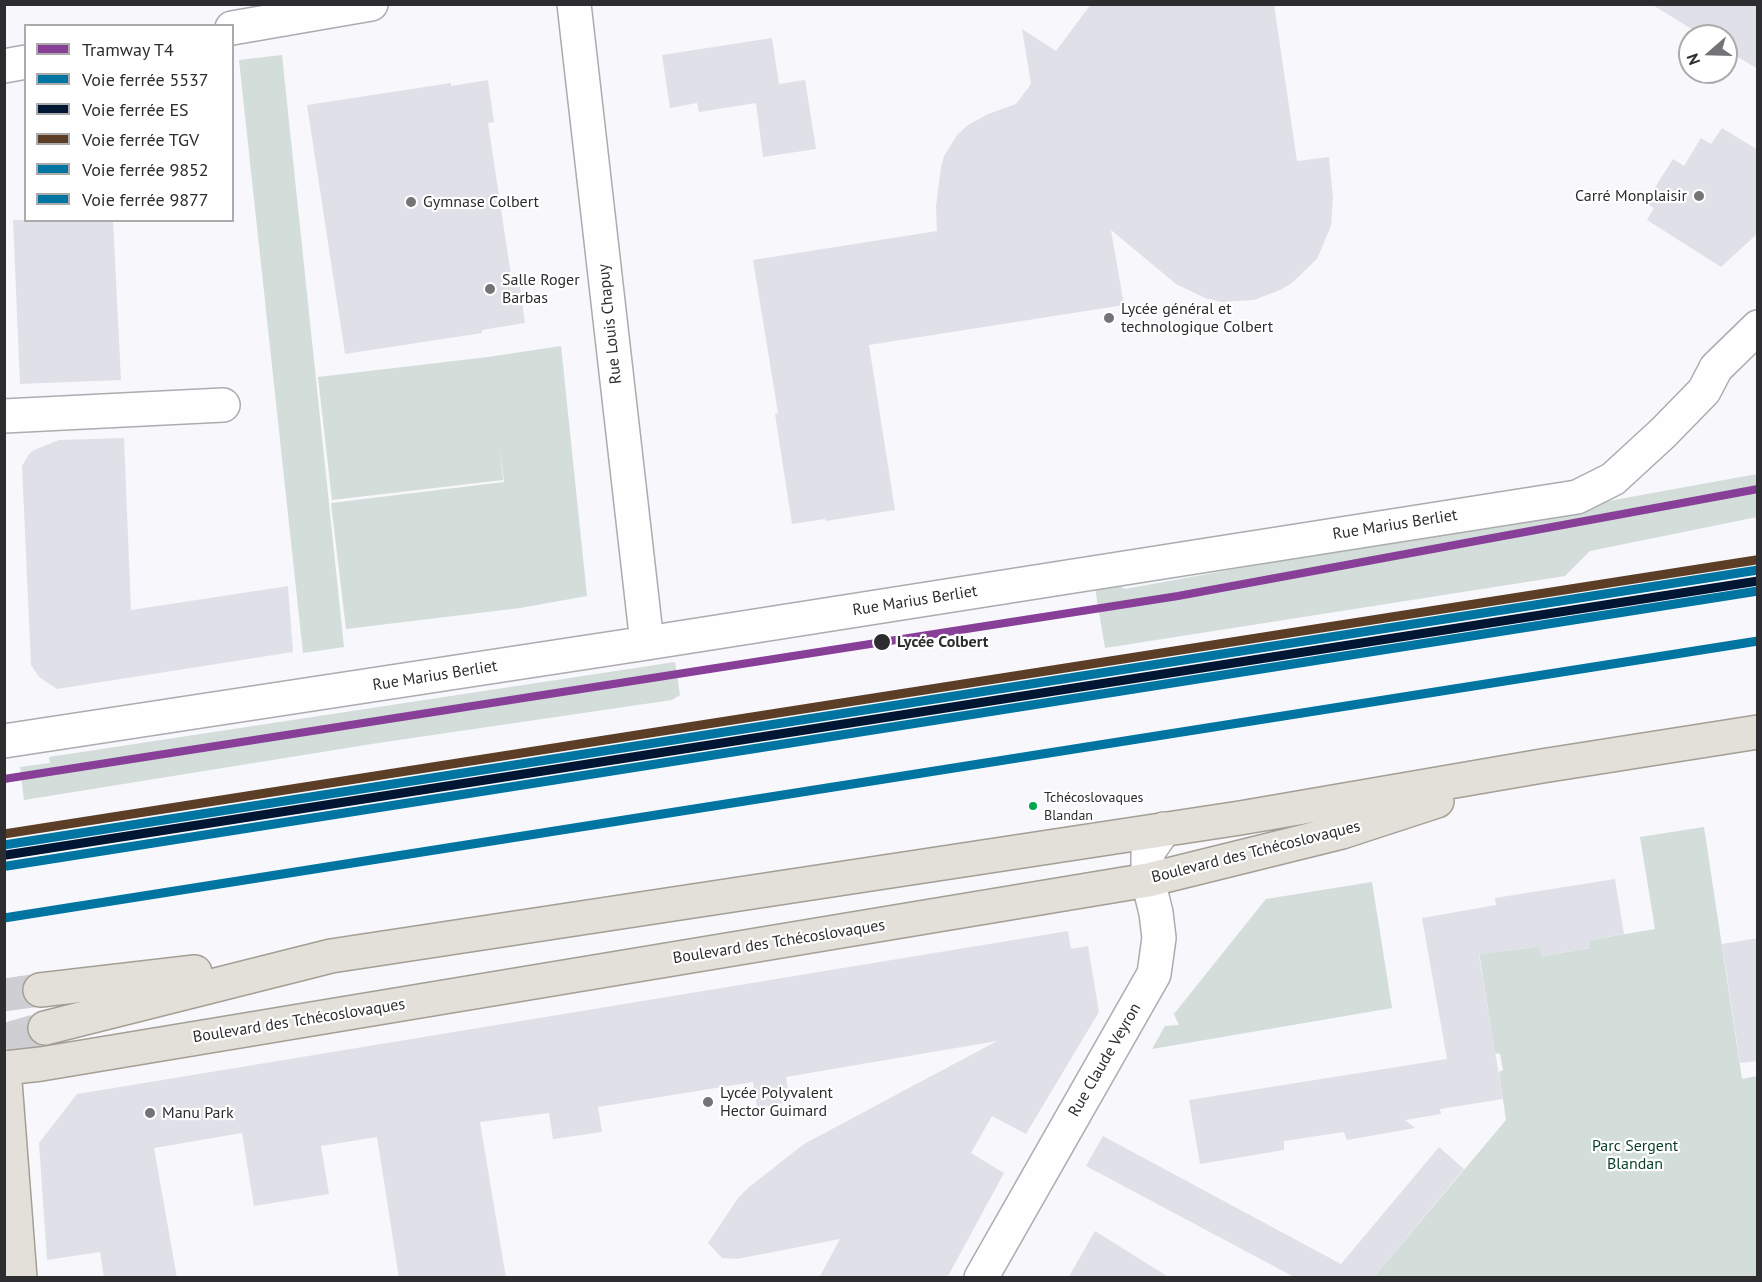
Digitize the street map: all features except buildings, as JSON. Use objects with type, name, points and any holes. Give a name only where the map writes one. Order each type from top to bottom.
[{"type":"main road","name":"Boulevard des Tchécoslovaques","points":[[45,1028],[331,956],[1164,829],[1758,732]]},
{"type":"main road","name":"Boulevard des Tchécoslovaques","points":[[4,1068],[41,1064],[1148,880],[1342,832],[1542,766]]},
{"type":"main road","points":[[40,990],[331,956]]},
{"type":"main road","points":[[4,1068],[20,1278]]},
{"type":"street","points":[[234,28],[371,4]]},
{"type":"street","name":"Rue Louis Chapuy","points":[[574,4],[647,643]]},
{"type":"street","points":[[4,66],[24,62]]},
{"type":"street","name":"Rue Marius Berliet","points":[[4,741],[1577,497],[1613,479],[1663,433],[1704,391],[1716,368],[1758,327]]},
{"type":"street","points":[[4,402],[167,389]]},
{"type":"street","points":[[4,416],[223,405]]},
{"type":"street","name":"Rue Claude Veyron","points":[[981,1278],[1154,974],[1159,938],[1148,880],[1148,852],[1164,829]]},
{"type":"green space","points":[[282,55],[344,647],[303,653],[239,60]]},
{"type":"green space","points":[[561,346],[587,596],[520,608],[346,629],[331,503],[504,482],[499,443],[503,480],[332,500],[318,377]]},
{"type":"green space","points":[[1757,474],[1757,517],[1590,551],[1565,576],[1105,648],[1095,588],[1117,584],[1125,589]]},
{"type":"green space","points":[[675,662],[680,695],[672,700],[378,743],[24,800],[20,767],[50,763],[49,757]]},
{"type":"green space","name":"Parc Sergent Blandan","points":[[1704,827],[1742,1079],[1757,1076],[1757,1277],[1373,1278],[1506,1120],[1499,1072],[1503,1070],[1500,1054],[1495,1053],[1479,952],[1539,946],[1542,956],[1590,948],[1590,940],[1655,929],[1640,837]]},
{"type":"green space","points":[[1372,882],[1392,1008],[1152,1049],[1165,1026],[1179,1025],[1174,1014],[1266,899]]},
{"type":"tunnel","points":[[4,995],[40,990]]},
{"type":"tunnel","points":[[4,1040],[45,1028]]},
{"type":"tram line","name":"T4","points":[[4,779],[1178,596],[1758,489]]},
{"type":"rail line","name":"TGV","points":[[4,834],[1756,560]]},
{"type":"rail line","name":"5537","points":[[4,845],[1758,570]]},
{"type":"rail line","name":"ES","points":[[6,855],[1758,581]]},
{"type":"rail line","name":"9877","points":[[7,866],[1758,591]]},
{"type":"rail line","name":"9852","points":[[4,918],[1758,641]]},
{"type":"place","name":"Carré Monplaisir","points":[[1699,196]]},
{"type":"place","name":"Gymnase Colbert","points":[[411,202]]},
{"type":"place","name":"Salle Roger Barbas","points":[[490,289]]},
{"type":"place","name":"Lycée général et technologique Colbert","points":[[1109,318]]},
{"type":"place","name":"Lycée Colbert","points":[[882,642]]},
{"type":"place","name":"Tchécoslovaques Blandan","points":[[1033,806]]},
{"type":"place","name":"Lycée Polyvalent Hector Guimard","points":[[708,1102]]},
{"type":"place","name":"Manu Park","points":[[150,1113]]}]
